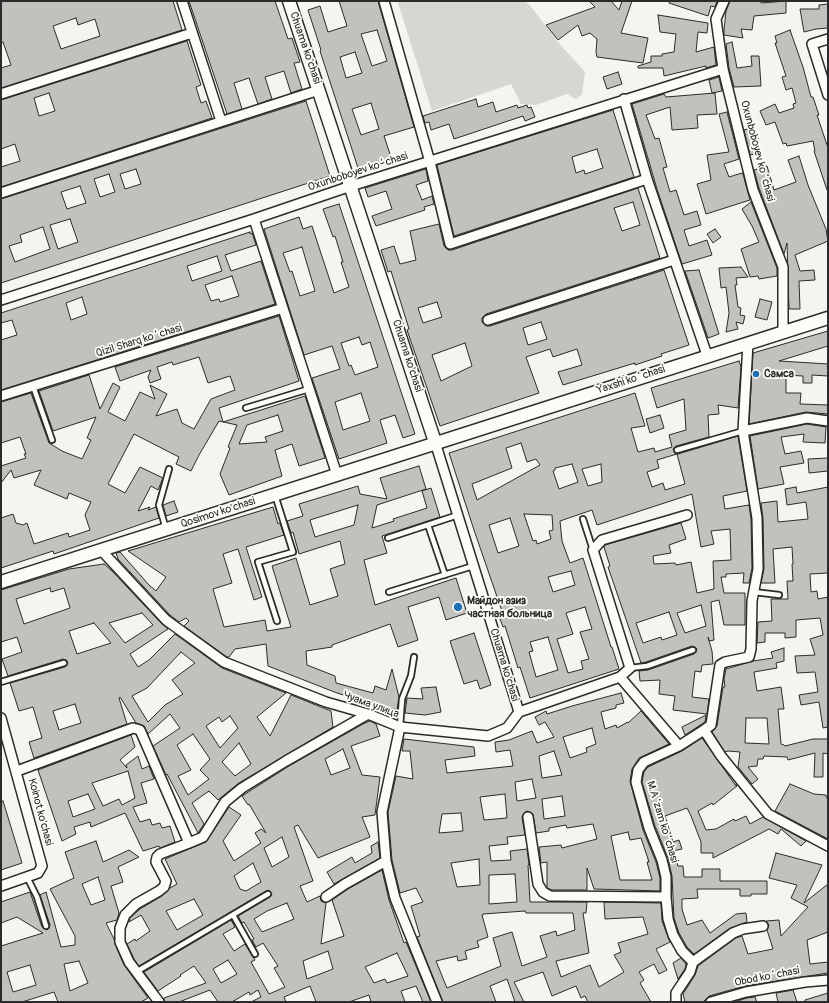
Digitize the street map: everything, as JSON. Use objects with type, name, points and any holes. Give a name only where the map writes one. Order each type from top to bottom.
[{"type":"street","points":[[182,1],[221,121]]},
{"type":"street","name":"Chuama ko'chasi","points":[[289,1],[435,442],[519,712]]},
{"type":"street","points":[[384,1],[430,162],[450,244],[647,179]]},
{"type":"street","name":"Oxunboboyev koʻchasi","points":[[724,1],[716,19],[723,69],[753,190],[783,267],[783,332]]},
{"type":"street","points":[[1,94],[192,33]]},
{"type":"street","points":[[828,39],[812,44],[828,95]]},
{"type":"street","name":"Oxunboboyev koʻchasi","points":[[1,300],[254,219],[351,186],[723,69]]},
{"type":"street","points":[[1,193],[319,90]]},
{"type":"street","points":[[624,99],[647,179],[707,355]]},
{"type":"street","points":[[254,219],[337,475]]},
{"type":"street","points":[[488,320],[674,260]]},
{"type":"street","name":"Qizil Sharq koʻchasi","points":[[1,396],[283,308]]},
{"type":"street","name":"Yaxshi koʻchasi","points":[[435,442],[828,318]]},
{"type":"street","points":[[748,343],[743,431],[757,518],[758,569],[752,601],[751,649],[749,656],[720,664],[711,724],[704,730],[721,756],[768,814],[828,846]]},
{"type":"street","points":[[743,431],[807,418],[828,421]]},
{"type":"street","name":"Qosimov ko'chasi","points":[[1,582],[337,475],[435,442]]},
{"type":"street","points":[[400,727],[488,736],[507,728],[519,712],[620,677],[630,668],[593,550],[602,540],[687,515]]},
{"type":"street","name":"Чуама улица","points":[[101,550],[166,620],[224,662],[326,702],[368,714],[400,727],[382,812],[386,861],[395,898],[437,1002]]},
{"type":"street","points":[[620,677],[679,746]]},
{"type":"street","points":[[159,1002],[129,962],[120,942],[120,928],[125,915],[136,904],[159,892],[164,887],[166,881],[156,862],[157,857],[160,854],[203,837],[225,802],[242,788],[368,714]]},
{"type":"street","name":"Koinot ko'chasi","points":[[1,718],[17,771],[42,866],[38,873],[1,886]]},
{"type":"street","points":[[17,771],[133,728],[140,730],[189,843]]},
{"type":"street","name":"M.Aʻzam koʻchasi","points":[[693,962],[682,951],[668,919],[666,877],[662,860],[649,828],[636,782],[638,770],[644,762],[679,746],[704,730]]},
{"type":"street","points":[[528,817],[538,884],[543,892],[550,896],[666,897]]},
{"type":"street","points":[[326,897],[345,884],[386,861]]},
{"type":"street","points":[[676,1002],[676,993],[690,972],[693,962],[733,933],[743,929],[763,926]]},
{"type":"street","name":"Obod koʻchasi","points":[[711,1002],[746,992],[805,982],[828,980]]},
{"type":"lane","points":[[33,386],[52,440]]},
{"type":"lane","points":[[246,408],[310,388]]},
{"type":"lane","points":[[677,450],[743,431]]},
{"type":"lane","points":[[166,529],[159,500],[169,470]]},
{"type":"lane","points":[[275,494],[292,552],[258,562],[276,621]]},
{"type":"lane","points":[[388,538],[458,515]]},
{"type":"lane","points":[[583,519],[593,550]]},
{"type":"lane","points":[[428,525],[445,575]]},
{"type":"lane","points":[[389,592],[473,566]]},
{"type":"lane","points":[[754,592],[778,595]]},
{"type":"lane","points":[[630,668],[647,666],[693,650]]},
{"type":"lane","points":[[400,727],[402,699],[411,676],[414,657]]},
{"type":"lane","points":[[1,682],[64,663]]},
{"type":"lane","points":[[27,877],[37,897],[46,926]]},
{"type":"lane","points":[[136,972],[268,894]]},
{"type":"lane","points":[[233,915],[255,954]]},
{"type":"shaded area","points":[[400,1],[524,1],[529,4],[557,41],[585,72],[582,94],[576,99],[567,94],[536,105],[521,104],[511,84],[432,111],[398,3]]},
{"type":"building","points":[[1,1],[173,1],[182,30],[1,88],[1,68],[11,65],[3,42],[1,43]],"holes":[[[76,18],[78,25],[95,19],[100,36],[61,49],[53,26]]]},
{"type":"building","points":[[189,1],[275,1],[288,39],[292,38],[300,62],[294,63],[302,89],[291,93],[284,71],[265,77],[272,99],[258,104],[249,78],[234,83],[242,109],[227,114]]},
{"type":"building","points":[[339,1],[378,1],[414,127],[384,136],[392,160],[359,171],[308,10],[320,6],[328,32],[347,26]],"holes":[[[377,30],[387,61],[372,66],[361,34]],[[355,52],[362,73],[346,78],[340,57]],[[371,103],[379,129],[361,135],[352,109]]]},
{"type":"building","points":[[589,1],[611,1],[619,10],[622,1],[632,1],[621,33],[648,38],[643,63],[597,57],[597,39],[590,33],[582,36],[578,25],[558,40],[546,25],[595,7]]},
{"type":"building","points":[[669,1],[717,1],[715,7],[711,6],[708,16],[669,3]]},
{"type":"building","points":[[730,1],[761,1],[761,3],[786,1],[786,13],[754,16],[752,30],[741,29],[743,38],[724,35],[726,11]]},
{"type":"building","points":[[828,4],[828,28],[804,32],[800,9],[819,9],[819,5]]},
{"type":"building","points":[[658,15],[708,23],[707,33],[698,32],[696,52],[714,47],[716,65],[664,76],[663,68],[638,68],[638,66],[651,62],[651,56],[662,56],[662,54],[674,52],[676,34],[660,32]]},
{"type":"building","points":[[790,30],[803,67],[811,97],[813,97],[819,115],[817,115],[828,148],[827,190],[814,151],[813,141],[787,146],[786,143],[783,144],[775,122],[766,125],[760,111],[775,104],[779,113],[794,108],[793,104],[796,103],[792,88],[786,90],[782,77],[786,76],[775,43],[777,43],[775,36]]},
{"type":"building","points":[[187,41],[201,85],[196,87],[201,103],[206,101],[212,118],[1,187],[1,167],[20,161],[15,144],[1,149],[1,100]],"holes":[[[49,93],[55,111],[39,116],[34,98]]]},
{"type":"building","points":[[732,42],[737,68],[752,66],[751,56],[759,56],[761,86],[734,87],[729,68],[726,44]]},
{"type":"building","points":[[618,72],[622,84],[607,89],[603,77]]},
{"type":"building","points":[[719,77],[722,91],[712,93],[709,80]]},
{"type":"building","points":[[715,93],[717,114],[697,115],[698,128],[672,130],[670,107],[646,115],[655,139],[659,138],[667,167],[663,168],[670,192],[676,190],[684,215],[697,211],[701,225],[684,230],[689,246],[707,240],[712,255],[682,264],[657,189],[632,104],[664,94],[666,97]]},
{"type":"building","points":[[476,99],[478,107],[493,102],[496,112],[517,105],[518,108],[527,105],[528,108],[531,107],[535,117],[525,121],[523,116],[454,139],[449,124],[431,130],[429,122],[425,123],[423,116]]},
{"type":"building","points":[[306,101],[330,176],[1,283],[1,199]],"holes":[[[136,169],[141,184],[125,189],[120,174]],[[109,174],[115,192],[100,197],[94,179]],[[80,186],[86,203],[67,209],[61,192]],[[70,219],[78,242],[58,249],[50,225]],[[43,227],[50,249],[15,262],[9,246],[22,242],[20,235]]]},
{"type":"building","points":[[613,110],[634,177],[454,236],[437,165]],"holes":[[[597,149],[603,168],[585,174],[584,170],[576,173],[572,157]]]},
{"type":"building","points":[[727,112],[739,159],[724,164],[729,177],[743,174],[750,200],[706,214],[697,184],[711,180],[707,155],[729,152],[719,114]]},
{"type":"building","points":[[754,127],[758,139],[755,140],[758,153],[750,155],[744,130]]},
{"type":"building","points":[[799,156],[808,185],[826,229],[828,241],[795,255],[800,271],[814,270],[815,280],[799,281],[800,309],[789,309],[787,243],[784,254],[759,188],[754,170],[767,166],[774,190],[796,182],[788,160]]},
{"type":"building","points":[[426,169],[428,181],[416,185],[422,200],[432,196],[434,204],[424,207],[425,210],[376,226],[372,216],[392,209],[386,191],[368,197],[365,188]]},
{"type":"building","points":[[638,188],[660,258],[486,314],[482,318],[482,322],[486,326],[490,326],[664,270],[689,345],[661,354],[662,356],[635,365],[635,363],[563,385],[558,372],[582,365],[577,349],[553,357],[550,349],[526,357],[539,393],[440,426],[407,330],[409,329],[391,271],[388,272],[381,250],[394,246],[400,264],[416,260],[410,231],[439,224],[444,246],[448,250],[452,250]],"holes":[[[633,202],[640,225],[622,231],[614,208]],[[437,302],[442,317],[423,323],[418,308]],[[541,322],[547,339],[528,345],[523,328]],[[465,343],[472,366],[441,381],[432,355]]]},
{"type":"building","points":[[751,202],[777,268],[777,276],[759,279],[758,276],[750,277],[741,249],[759,242],[742,209]]},
{"type":"building","points":[[339,204],[415,434],[403,438],[395,415],[380,420],[387,443],[339,459],[312,378],[340,369],[332,346],[304,355],[264,229],[299,217],[303,229],[312,226],[334,293],[349,287],[335,236],[333,237],[323,209]],"holes":[[[302,247],[315,291],[300,296],[292,271],[290,272],[283,253]],[[359,337],[362,345],[370,342],[378,367],[355,375],[351,365],[349,366],[341,343]],[[361,393],[370,421],[343,430],[335,402]]]},
{"type":"building","points":[[715,229],[721,237],[713,243],[707,234]]},
{"type":"building","points":[[250,232],[250,234],[252,233],[256,245],[225,255],[231,271],[261,261],[275,304],[1,390],[1,340],[17,335],[12,320],[1,323],[1,313]],"holes":[[[217,256],[222,271],[192,281],[187,266]],[[232,276],[239,296],[220,302],[219,299],[211,301],[205,285]],[[82,297],[87,314],[71,320],[66,303]]]},
{"type":"building","points":[[741,267],[748,277],[736,278],[737,285],[735,285],[738,307],[741,308],[740,315],[745,316],[743,324],[736,322],[738,329],[726,332],[729,313],[726,287],[721,288],[719,268]]},
{"type":"building","points":[[699,270],[719,334],[708,338],[685,271]]},
{"type":"building","points":[[760,299],[772,302],[767,320],[755,317]]},
{"type":"building","points":[[279,316],[299,381],[219,408],[223,422],[219,421],[191,471],[176,464],[179,457],[134,434],[108,484],[125,493],[140,467],[163,478],[158,490],[151,486],[138,511],[150,507],[148,510],[156,507],[159,518],[54,554],[53,551],[1,568],[1,518],[13,514],[16,523],[23,525],[27,523],[34,544],[68,533],[69,537],[90,530],[85,515],[91,502],[69,493],[67,499],[34,485],[41,470],[14,478],[11,470],[1,483],[1,466],[26,458],[24,454],[26,454],[20,437],[1,443],[1,402],[31,393],[49,443],[62,451],[82,459],[91,440],[87,438],[96,417],[53,431],[39,391],[89,375],[100,409],[113,383],[120,387],[108,412],[125,421],[140,392],[155,399],[150,385],[167,394],[156,416],[177,409],[182,423],[194,429],[211,399],[235,390],[230,376],[208,383],[199,357],[173,365],[172,362],[157,367],[161,379],[150,383],[148,377],[151,370],[120,381],[115,367]]},
{"type":"building","points":[[828,331],[828,346],[779,361],[828,364],[828,376],[812,375],[812,383],[803,383],[803,376],[786,375],[786,393],[801,393],[800,404],[828,405],[828,414],[806,412],[749,424],[753,353]]},
{"type":"building","points":[[739,361],[741,367],[738,408],[718,405],[719,414],[708,415],[709,437],[676,446],[673,449],[675,453],[678,454],[738,436],[747,491],[723,496],[725,509],[749,505],[751,519],[752,568],[749,583],[743,583],[744,573],[726,574],[726,577],[721,577],[724,593],[745,593],[745,625],[724,625],[719,600],[711,602],[714,640],[709,641],[712,651],[713,664],[702,665],[701,672],[695,671],[692,697],[709,699],[707,714],[673,710],[675,696],[659,694],[660,680],[640,681],[639,671],[648,670],[694,654],[697,649],[692,646],[641,663],[608,567],[610,566],[604,547],[605,545],[681,523],[686,539],[669,545],[671,553],[653,556],[654,564],[675,563],[676,565],[691,562],[697,593],[714,589],[713,561],[731,560],[730,529],[711,531],[714,544],[701,547],[692,494],[597,525],[592,510],[560,521],[562,541],[570,563],[583,558],[619,669],[530,698],[520,667],[518,668],[505,626],[503,627],[500,619],[504,617],[449,453],[635,393],[645,426],[631,428],[638,452],[654,448],[655,452],[672,447],[669,435],[686,430],[684,399],[657,408],[651,388]],"holes":[[[521,443],[527,462],[536,459],[540,465],[477,500],[472,484],[512,468],[506,448]],[[677,454],[685,484],[665,490],[663,483],[652,487],[647,472],[659,468],[657,460]],[[572,464],[578,482],[559,489],[553,471],[555,468]],[[601,464],[602,482],[588,486],[582,469]],[[524,514],[552,515],[553,530],[549,531],[551,539],[537,544],[536,540],[533,541]],[[510,518],[519,546],[498,553],[489,525]],[[571,571],[575,585],[553,592],[548,577]],[[701,605],[706,626],[685,633],[677,613]],[[585,607],[592,629],[580,632],[589,659],[581,661],[583,669],[568,673],[557,639],[573,634],[566,613]],[[669,612],[677,635],[662,640],[661,637],[643,643],[636,623]],[[548,637],[558,670],[536,677],[529,652],[533,651],[530,642]]]},
{"type":"building","points":[[305,396],[325,458],[299,466],[292,444],[275,450],[282,476],[229,495],[220,474],[230,448],[228,447],[237,425],[223,422]],"holes":[[[278,415],[283,431],[265,437],[267,442],[239,444],[247,425]]]},
{"type":"building","points":[[660,415],[664,428],[650,433],[646,419]]},
{"type":"building","points":[[807,424],[826,427],[825,443],[803,442],[804,434],[781,437],[785,454],[801,451],[804,463],[780,467],[784,484],[758,489],[750,436]]},
{"type":"building","points":[[828,458],[828,471],[809,473],[808,459]]},
{"type":"building","points":[[419,466],[426,489],[377,505],[372,528],[394,521],[393,519],[427,508],[422,491],[431,488],[440,517],[382,536],[387,553],[364,560],[375,605],[456,578],[467,613],[446,620],[439,597],[408,607],[418,640],[398,647],[390,624],[332,645],[332,647],[306,651],[307,665],[335,676],[336,683],[373,693],[375,686],[386,690],[392,669],[399,697],[397,710],[337,693],[268,666],[266,644],[235,649],[229,657],[227,657],[184,626],[189,621],[186,618],[179,622],[170,615],[118,559],[116,553],[120,552],[156,591],[166,577],[128,551],[273,507],[278,524],[280,523],[284,535],[246,547],[262,597],[254,600],[238,549],[223,554],[232,583],[213,589],[224,627],[265,620],[267,631],[291,627],[272,566],[296,558],[310,605],[338,596],[330,569],[345,564],[340,541],[299,554],[293,532],[291,533],[287,521],[303,516],[299,504],[358,486],[360,494],[387,499],[380,478]],"holes":[[[358,505],[354,525],[315,537],[310,520]]]},
{"type":"building","points":[[796,487],[797,493],[828,487],[828,573],[810,574],[811,592],[817,591],[818,599],[828,597],[828,727],[823,728],[819,702],[801,705],[799,695],[818,692],[815,672],[797,673],[795,656],[815,655],[810,639],[823,635],[820,618],[796,620],[796,637],[785,638],[785,633],[765,633],[765,642],[757,643],[758,622],[772,621],[771,599],[788,599],[787,581],[793,581],[792,547],[773,549],[775,583],[761,583],[764,569],[763,518],[761,503],[777,501],[778,522],[808,519],[806,502],[787,505],[785,489]]},
{"type":"building","points":[[174,501],[178,512],[166,516],[163,505]]},
{"type":"building","points":[[104,564],[168,629],[130,654],[138,667],[149,660],[175,634],[222,668],[286,693],[257,717],[270,736],[291,695],[331,711],[333,727],[239,783],[218,800],[209,791],[192,803],[204,824],[198,833],[167,774],[166,775],[153,746],[180,728],[170,714],[148,734],[144,726],[136,723],[120,697],[119,698],[127,724],[34,758],[29,742],[42,738],[33,707],[19,711],[10,683],[65,667],[68,662],[63,659],[8,676],[2,659],[22,652],[17,637],[1,642],[1,590],[69,569]],"holes":[[[50,588],[51,592],[64,588],[70,608],[24,624],[16,599]],[[142,613],[153,625],[125,643],[109,623]],[[94,623],[111,643],[77,654],[69,631]],[[181,652],[195,663],[172,680],[183,694],[165,705],[148,722],[132,696],[147,688]],[[75,704],[81,723],[59,730],[53,711]],[[230,716],[238,728],[220,748],[206,726],[219,717],[222,722]],[[193,734],[210,759],[200,770],[209,779],[188,795],[178,776],[191,770],[177,745]],[[239,743],[251,764],[235,776],[222,762]]]},
{"type":"building","points":[[474,633],[491,685],[480,689],[477,680],[464,684],[450,641]]},
{"type":"building","points":[[784,648],[784,661],[776,663],[777,668],[754,672],[757,691],[781,687],[784,709],[778,709],[781,744],[785,746],[813,739],[828,739],[828,754],[823,753],[823,777],[814,777],[815,753],[788,760],[787,757],[764,756],[763,759],[758,759],[757,766],[748,767],[758,779],[752,784],[738,767],[740,752],[725,752],[712,732],[717,726],[723,687],[725,687],[724,679],[726,669],[753,661],[773,658],[771,652]],"holes":[[[746,718],[767,718],[769,744],[745,743]]]},
{"type":"building","points":[[436,687],[441,712],[425,715],[405,713],[407,698],[423,699],[421,688]]},
{"type":"building","points":[[621,693],[624,703],[616,705],[616,708],[601,712],[605,729],[616,725],[617,728],[628,723],[641,711],[669,744],[639,758],[632,769],[630,781],[643,830],[656,862],[660,878],[660,891],[594,889],[587,868],[587,890],[552,890],[547,888],[547,862],[541,863],[539,847],[561,845],[562,848],[597,839],[593,824],[567,828],[566,825],[549,828],[549,831],[536,833],[533,814],[527,811],[522,817],[525,835],[507,837],[508,844],[489,846],[491,861],[511,860],[510,851],[527,849],[530,902],[587,902],[586,913],[583,913],[589,953],[556,961],[561,977],[590,965],[599,987],[624,972],[614,955],[621,952],[618,943],[648,934],[643,917],[605,919],[604,902],[661,903],[662,921],[670,942],[656,949],[667,970],[659,974],[654,964],[639,972],[644,980],[640,983],[651,1002],[588,1002],[585,996],[581,998],[576,986],[552,996],[543,972],[514,982],[524,1002],[515,1002],[507,979],[490,986],[496,1002],[443,1002],[417,937],[420,936],[411,906],[423,902],[416,888],[400,893],[392,860],[388,812],[396,776],[413,779],[410,751],[402,751],[404,739],[474,747],[475,756],[445,760],[447,773],[513,766],[510,750],[496,752],[495,742],[509,740],[532,731],[537,743],[554,737],[545,722],[539,725],[535,717],[546,711],[547,714]],"holes":[[[592,728],[596,744],[586,748],[587,752],[570,758],[563,737]],[[554,751],[562,775],[542,778],[539,756]],[[532,779],[536,798],[517,801],[515,782]],[[505,794],[507,818],[484,820],[480,797]],[[562,796],[565,816],[544,819],[542,799]],[[461,813],[463,831],[439,833],[442,814]],[[628,832],[630,840],[641,838],[649,862],[647,862],[652,880],[620,880],[611,836]],[[479,859],[480,885],[457,887],[451,863]],[[515,874],[517,902],[489,904],[489,875]],[[525,911],[526,913],[573,913],[575,930],[557,936],[556,931],[540,936],[547,957],[522,966],[512,932],[493,938],[501,966],[447,988],[436,961],[457,956],[458,961],[467,959],[465,951],[479,947],[477,941],[488,937],[482,915]]]},
{"type":"building","points":[[706,715],[705,722],[685,735],[682,727]]},
{"type":"building","points":[[370,721],[376,724],[380,736],[351,746],[362,775],[380,777],[375,815],[362,817],[370,837],[318,858],[298,825],[294,827],[313,881],[300,886],[307,902],[320,896],[321,901],[326,903],[321,944],[344,936],[332,900],[348,889],[382,870],[389,900],[404,943],[406,942],[431,1002],[423,1002],[416,986],[401,991],[405,1002],[371,1002],[369,995],[349,1002],[316,1002],[310,986],[284,997],[286,1002],[251,1002],[261,997],[258,990],[250,995],[249,992],[232,1002],[218,1002],[210,990],[179,1002],[165,1002],[164,998],[206,983],[194,966],[158,991],[144,972],[231,920],[235,927],[223,934],[234,951],[245,944],[255,960],[251,962],[269,994],[285,987],[274,968],[278,966],[263,943],[256,947],[252,940],[254,939],[244,922],[242,923],[238,916],[270,897],[272,894],[269,891],[266,891],[139,966],[127,944],[135,939],[136,941],[150,931],[141,915],[129,922],[130,918],[140,909],[162,896],[170,888],[177,884],[165,859],[206,842],[229,807],[241,815],[223,841],[234,861],[261,843],[255,833],[261,829],[266,833],[249,804],[248,805],[242,796],[289,766]],"holes":[[[343,749],[350,768],[331,775],[325,759]],[[282,837],[289,857],[272,867],[264,848]],[[253,863],[261,882],[246,891],[240,889],[234,876]],[[194,899],[203,915],[177,930],[166,911]],[[287,903],[294,919],[262,932],[254,919],[267,911]],[[328,951],[333,969],[307,979],[303,961]],[[397,953],[408,976],[387,983],[385,979],[374,983],[365,967]],[[228,960],[237,974],[221,983],[213,969]]]},
{"type":"building","points":[[131,735],[135,747],[120,760],[127,768],[126,765],[138,756],[142,769],[149,766],[154,779],[141,783],[147,803],[133,807],[140,822],[150,819],[152,825],[160,823],[162,828],[170,826],[175,842],[160,848],[159,846],[143,851],[125,813],[91,827],[90,822],[74,827],[76,834],[62,841],[38,770]],"holes":[[[128,771],[135,798],[122,805],[119,799],[103,806],[92,783]],[[88,794],[95,809],[73,817],[68,801]]]},
{"type":"building","points":[[702,738],[737,786],[713,805],[712,803],[698,811],[706,830],[716,829],[734,819],[735,821],[746,816],[750,824],[763,817],[806,841],[801,846],[781,829],[778,834],[769,829],[713,858],[713,853],[701,853],[701,842],[687,808],[665,816],[673,842],[679,840],[682,849],[673,851],[678,866],[683,866],[684,877],[702,877],[702,869],[720,869],[720,881],[767,881],[767,894],[740,896],[740,889],[697,889],[698,898],[682,899],[682,909],[687,925],[702,920],[710,933],[736,914],[746,913],[747,922],[730,928],[694,954],[687,947],[679,933],[674,918],[672,876],[668,858],[655,826],[642,782],[644,772],[648,767],[682,751]]},
{"type":"building","points":[[790,784],[814,794],[826,795],[828,798],[828,839],[775,811]]},
{"type":"building","points":[[3,801],[22,863],[1,870],[1,802]]},
{"type":"building","points":[[96,841],[103,862],[129,850],[139,857],[118,867],[123,882],[111,886],[119,913],[117,920],[106,923],[124,965],[148,998],[141,1002],[58,1002],[54,992],[22,1002],[1,1002],[1,946],[43,933],[17,917],[1,923],[1,902],[30,892],[42,927],[47,930],[50,925],[40,895],[46,892],[61,947],[75,945],[75,936],[50,889],[74,878],[65,852]],"holes":[[[98,877],[105,900],[91,905],[82,884]],[[79,961],[88,983],[70,991],[64,964]],[[30,965],[36,985],[13,992],[7,972]]]},
{"type":"building","points":[[378,842],[380,858],[334,884],[327,872],[352,857],[355,863],[372,853],[371,846]]},
{"type":"building","points":[[776,853],[822,865],[804,903],[828,884],[828,932],[807,940],[810,964],[828,962],[828,973],[745,986],[709,996],[703,1002],[685,1002],[683,994],[695,975],[698,966],[736,938],[742,936],[748,954],[773,949],[767,930],[769,925],[766,921],[779,920],[781,936],[808,907],[791,898],[797,885],[769,878]]},
{"type":"building","points":[[681,958],[686,964],[685,969],[678,979],[673,963]]},
{"type":"building","points":[[793,990],[797,1002],[778,1002],[776,993]]},
{"type":"building","points":[[828,993],[828,1002],[805,1002],[805,1000]]},
{"type":"building","points":[[755,997],[757,1002],[734,1002],[747,998]]},
{"type":"place","name":"Самса","points":[[756,374]]},
{"type":"place","name":"Майдон азиз частная больница","points":[[458,607]]}]
